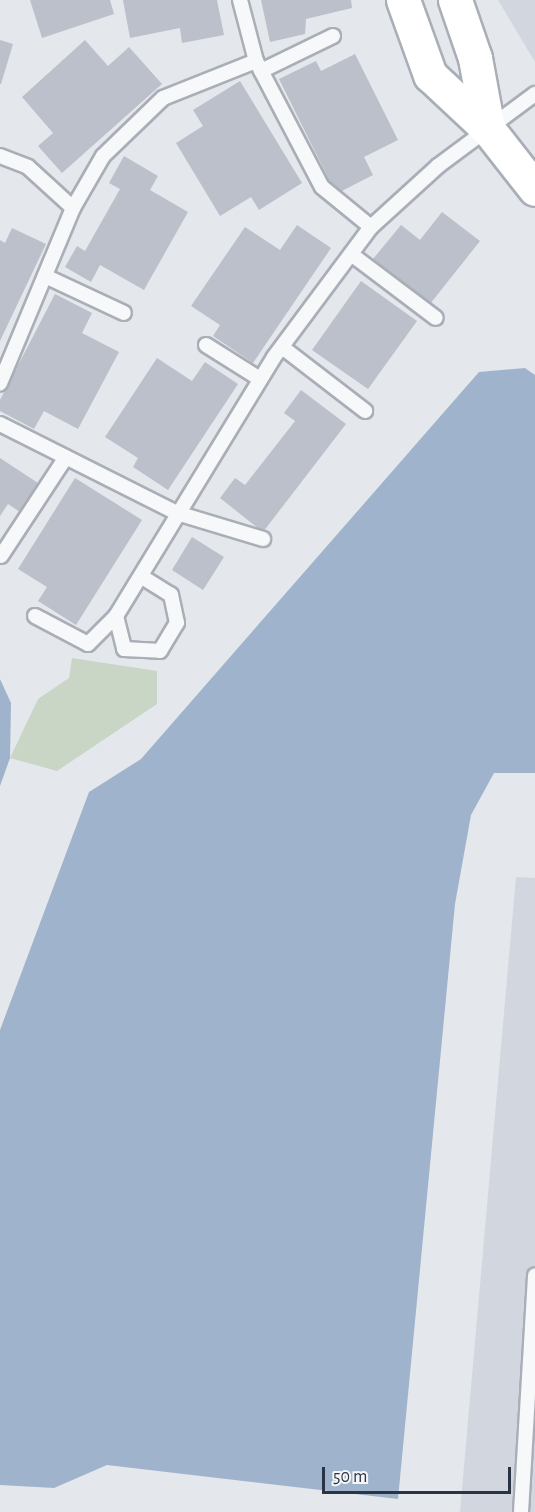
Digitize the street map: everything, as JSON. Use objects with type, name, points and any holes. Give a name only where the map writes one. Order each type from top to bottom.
[{"type":"street","points":[[403,0],[430,75],[488,129],[535,189]]},
{"type":"street","points":[[455,0],[475,58],[488,129]]},
{"type":"lane","points":[[240,0],[259,66],[322,187],[371,227]]},
{"type":"lane","points":[[0,383],[73,208],[103,156],[163,98],[259,66],[333,36]]},
{"type":"lane","points":[[35,616],[88,644],[116,616],[142,577],[177,513],[260,379],[371,227],[438,166],[535,94]]},
{"type":"lane","points":[[0,156],[28,167],[73,208]]},
{"type":"lane","points":[[351,254],[435,318]]},
{"type":"lane","points":[[45,276],[124,313]]},
{"type":"lane","points":[[206,345],[260,379]]},
{"type":"lane","points":[[282,347],[365,411]]},
{"type":"lane","points":[[0,424],[177,513],[263,539]]},
{"type":"lane","points":[[1,556],[66,457]]},
{"type":"lane","points":[[116,616],[124,649],[160,651],[177,623],[171,595],[142,577]]},
{"type":"lane","points":[[521,1512],[535,1275]]},
{"type":"shaded area","points":[[498,0],[535,0],[535,62]]},
{"type":"shaded area","points":[[516,877],[535,878],[535,1512],[460,1512]]},
{"type":"green space","points":[[72,658],[157,671],[157,704],[57,771],[10,758],[38,699],[69,678]]},
{"type":"water","points":[[525,368],[535,375],[535,773],[494,773],[471,815],[455,904],[398,1499],[107,1465],[54,1488],[0,1485],[0,1030],[89,792],[141,759],[479,372]]},
{"type":"water","points":[[0,679],[11,703],[10,758],[0,786]]},
{"type":"building","points":[[30,0],[110,0],[114,14],[42,38]]},
{"type":"building","points":[[123,0],[217,0],[224,35],[182,43],[180,28],[130,38]]},
{"type":"building","points":[[261,0],[351,0],[352,8],[306,19],[305,34],[270,42]]},
{"type":"building","points":[[0,40],[13,44],[1,84],[0,84]]},
{"type":"building","points":[[85,40],[108,66],[129,47],[162,84],[62,173],[38,146],[53,133],[22,97]]},
{"type":"building","points":[[355,54],[398,140],[364,157],[373,175],[336,194],[279,79],[316,61],[321,71]]},
{"type":"building","points":[[240,81],[302,183],[259,210],[251,197],[220,216],[176,143],[203,126],[193,110]]},
{"type":"building","points":[[124,156],[158,176],[150,190],[188,212],[144,290],[100,265],[91,282],[65,267],[77,246],[85,251],[120,189],[109,183]]},
{"type":"building","points":[[442,212],[480,241],[430,304],[373,259],[401,225],[420,240]]},
{"type":"building","points":[[297,225],[331,248],[253,363],[213,336],[220,325],[191,306],[245,227],[280,250]]},
{"type":"building","points":[[12,228],[46,244],[0,341],[0,240],[5,243]]},
{"type":"building","points":[[361,281],[417,321],[368,389],[312,350]]},
{"type":"building","points":[[55,294],[92,313],[82,333],[119,352],[78,429],[44,411],[34,429],[0,411],[0,400]]},
{"type":"building","points":[[157,358],[192,381],[205,362],[238,384],[168,490],[133,467],[138,458],[105,437]]},
{"type":"building","points":[[301,390],[346,424],[263,532],[220,498],[235,478],[245,485],[295,421],[284,413]]},
{"type":"building","points":[[0,458],[38,483],[20,512],[8,504],[0,516]]},
{"type":"building","points":[[75,478],[142,520],[76,625],[38,601],[47,587],[18,569]]},
{"type":"building","points":[[192,537],[224,557],[203,590],[172,570]]}]
